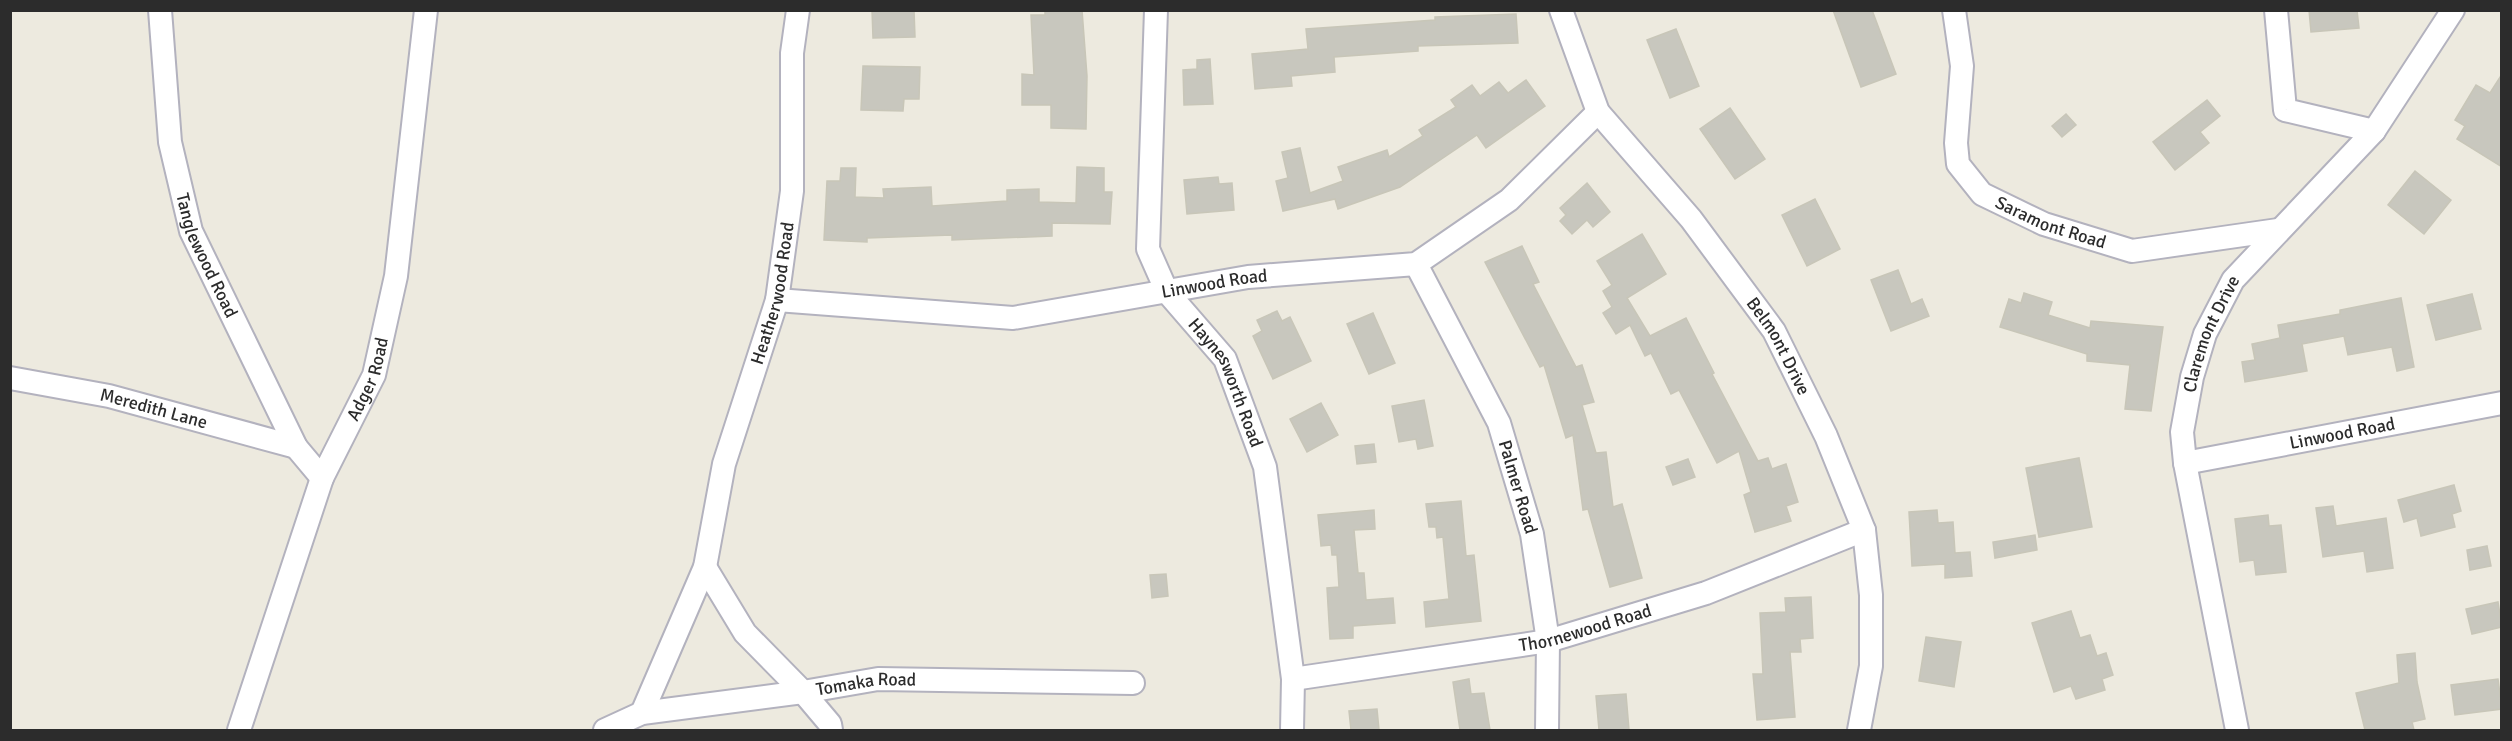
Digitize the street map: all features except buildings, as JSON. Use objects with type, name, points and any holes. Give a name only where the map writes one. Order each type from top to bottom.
[{"type":"street","name":"Tanglewood Road","points":[[160,10],[170,142],[191,231],[296,447],[322,478]]},
{"type":"street","name":"Adger Road","points":[[239,730],[322,478],[374,375],[396,276],[426,10]]},
{"type":"street","name":"Heatherwood Road","points":[[642,713],[705,567],[724,464],[777,300],[792,191],[792,53],[798,10]]},
{"type":"street","name":"Haynesworth Road","points":[[1156,10],[1148,249],[1167,292],[1224,359],[1265,467],[1293,679],[1292,730]]},
{"type":"street","name":"Belmont Drive","points":[[1561,10],[1598,112],[1690,219],[1774,331],[1826,436],[1864,530],[1871,595],[1871,666],[1859,730]]},
{"type":"street","name":"Saramont Road","points":[[1954,10],[1962,66],[1956,143],[1958,164],[1982,194],[2044,224],[2132,251],[2278,230]]},
{"type":"street","points":[[2276,10],[2285,110],[2374,131]]},
{"type":"street","name":"Claremont Drive","points":[[2237,730],[2185,464],[2182,432],[2192,377],[2205,334],[2233,280],[2374,131],[2453,10]]},
{"type":"street","points":[[1416,264],[1509,200],[1598,112]]},
{"type":"street","name":"Linwood Road","points":[[777,300],[1013,318],[1248,277],[1416,264]]},
{"type":"street","name":"Palmer Road","points":[[1416,264],[1499,423],[1532,534],[1548,641],[1547,730]]},
{"type":"street","name":"Meredith Lane","points":[[10,378],[109,396],[296,447]]},
{"type":"street","name":"Linwood Road","points":[[2185,464],[2502,403]]},
{"type":"street","name":"Thornewood Road","points":[[1293,679],[1548,641],[1706,593],[1864,530]]},
{"type":"street","points":[[705,567],[745,633],[803,692],[830,724],[831,730]]},
{"type":"street","name":"Tomaka Road","points":[[605,730],[642,713],[803,692],[878,679],[1133,683]]}]
